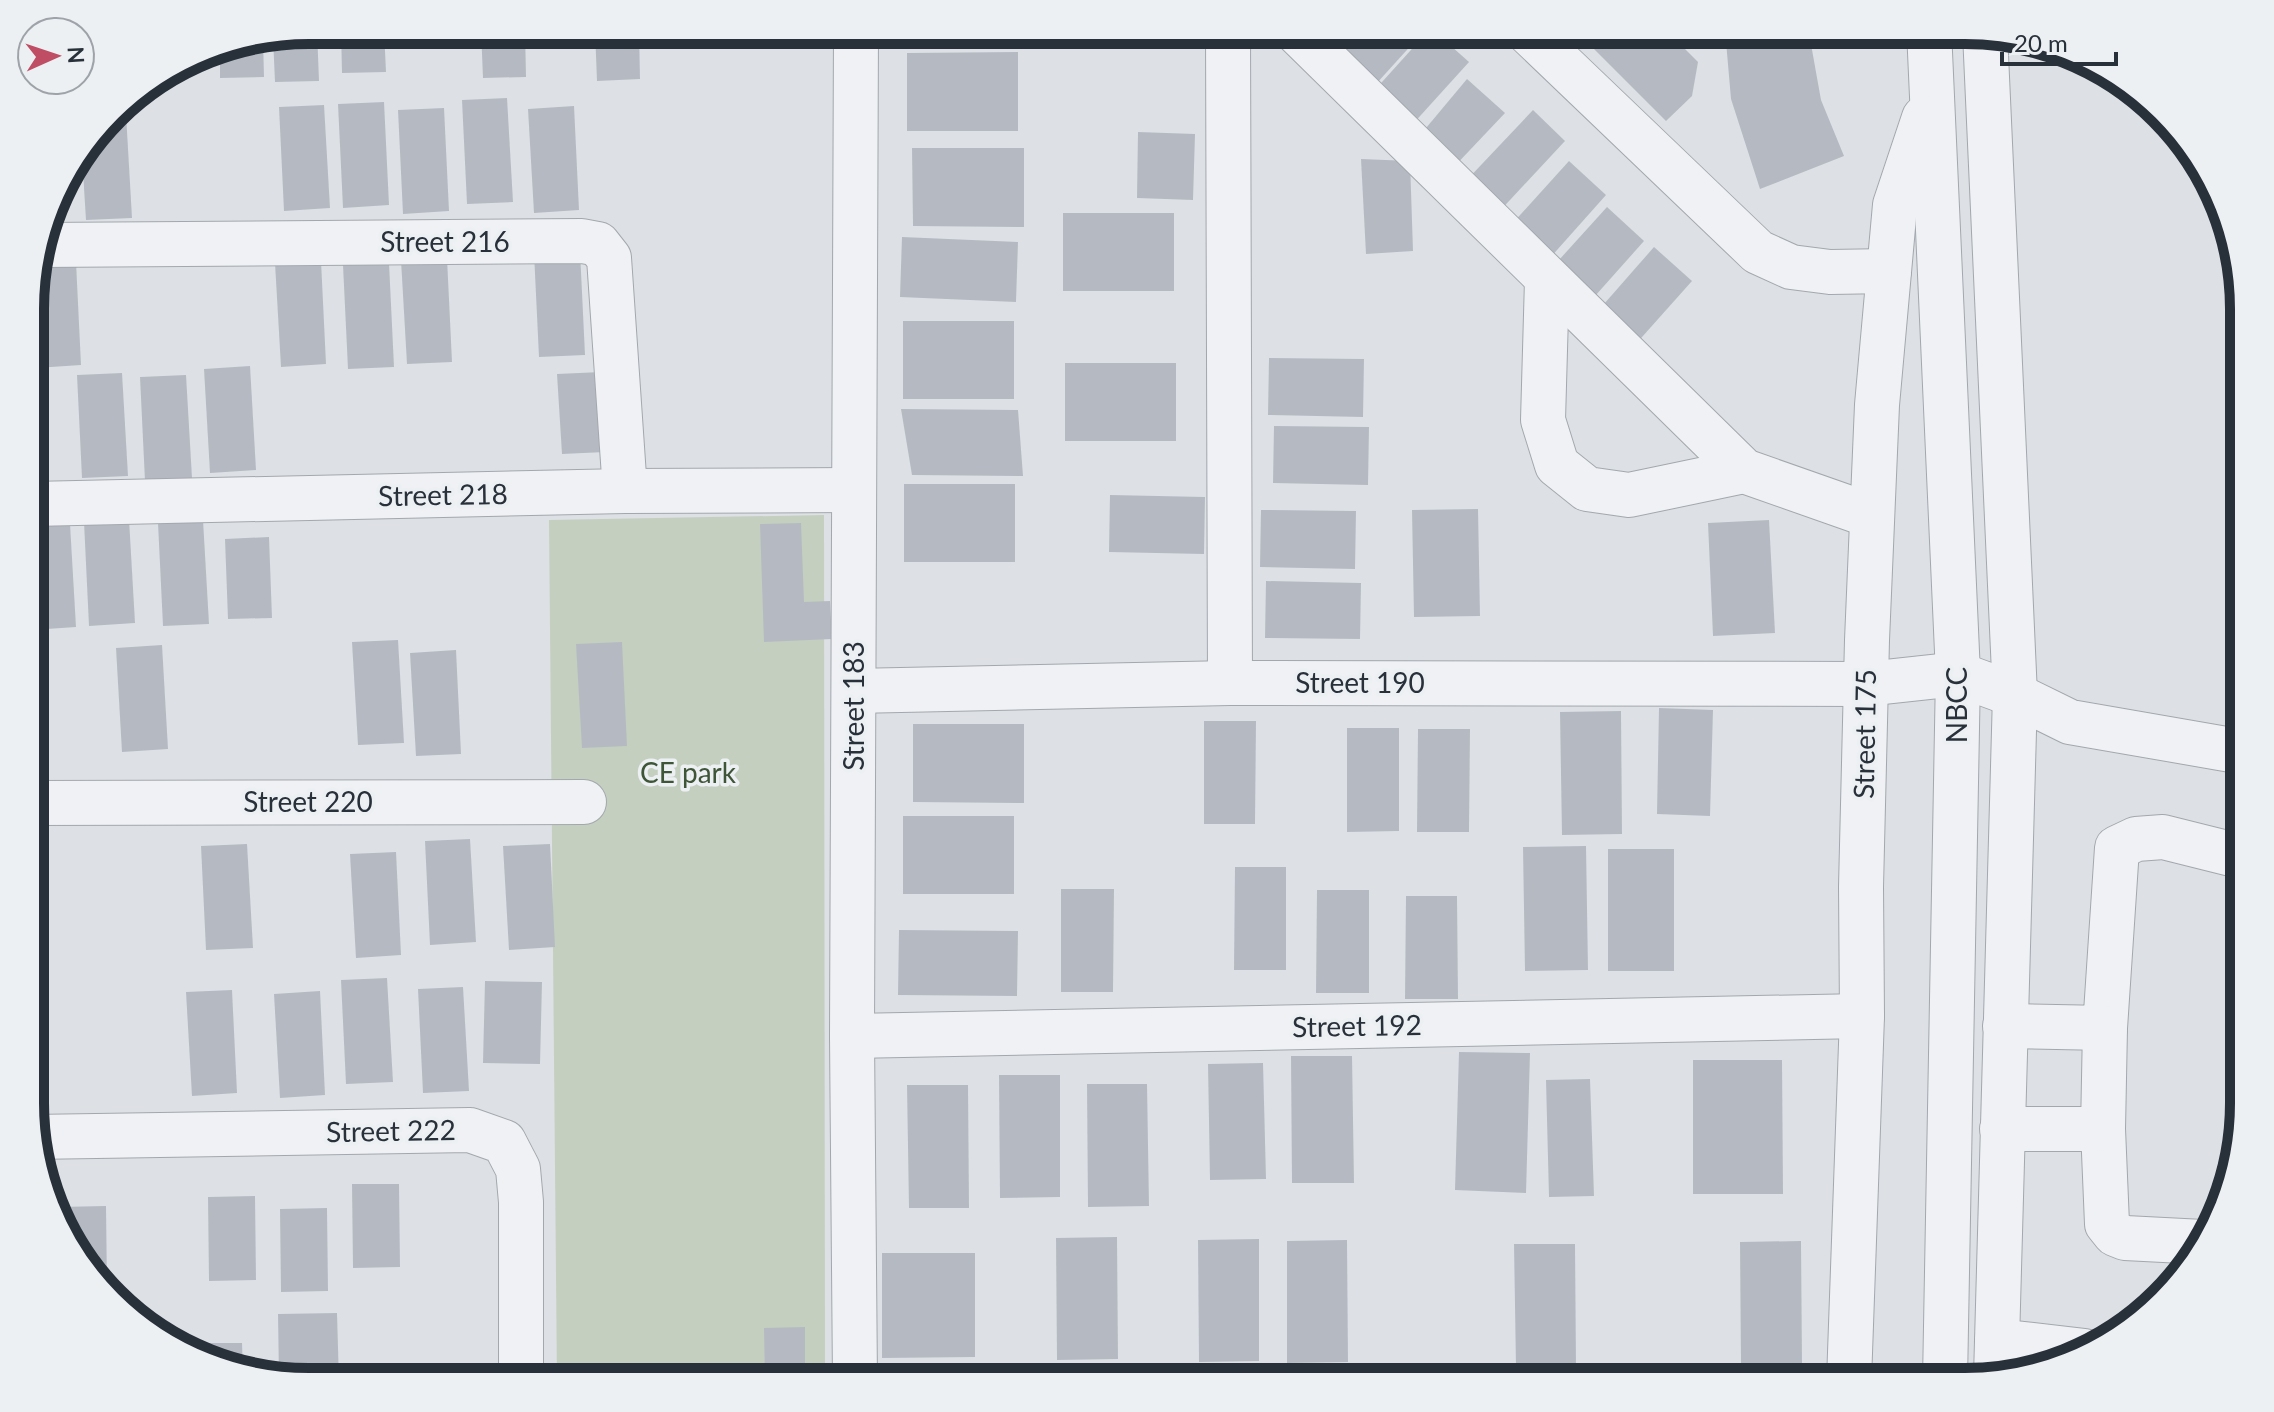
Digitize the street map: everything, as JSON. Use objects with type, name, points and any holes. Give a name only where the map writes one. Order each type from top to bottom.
[{"type":"street","name":"Street 183","points":[[855,1368],[852,1036],[856,44]]},
{"type":"street","points":[[1228,44],[1230,683]]},
{"type":"street","points":[[1309,44],[1744,471],[1872,516]]},
{"type":"street","points":[[1541,44],[1758,252],[1791,267],[1817,271],[1889,271]]},
{"type":"street","name":"NBCC","points":[[1930,44],[1958,674],[1945,1367]]},
{"type":"street","points":[[1986,45],[2015,695],[1997,1359],[2048,1354]]},
{"type":"street","name":"Street 175","points":[[1849,1367],[1862,1016],[1861,887],[1866,684],[1877,405],[1895,205],[1932,94]]},
{"type":"street","name":"Street 216","points":[[52,245],[582,241],[598,244],[609,258],[625,491]]},
{"type":"street","points":[[1547,280],[1543,420],[1557,465],[1587,489],[1629,495],[1744,471]]},
{"type":"street","name":"Street 218","points":[[44,504],[625,491],[853,490]]},
{"type":"street","points":[[1958,674],[2015,695],[2070,722],[2229,750]]},
{"type":"street","name":"Street 190","points":[[854,691],[1230,683],[1866,684],[1958,674]]},
{"type":"street","name":"Street 220","points":[[44,803],[584,802]]},
{"type":"street","points":[[2190,1241],[2125,1238],[2115,1234],[2107,1224],[2103,1129],[2105,1028],[2117,848],[2136,839],[2163,837],[2229,854]]},
{"type":"street","name":"Street 192","points":[[852,1036],[1862,1016]]},
{"type":"street","points":[[2005,1026],[2105,1028]]},
{"type":"street","points":[[2002,1129],[2103,1129]]},
{"type":"street","name":"Street 222","points":[[46,1137],[470,1130],[504,1142],[518,1169],[521,1202],[521,1368]]},
{"type":"green space","name":"CE park","points":[[824,515],[825,1368],[557,1368],[549,520]]},
{"type":"building","points":[[318,44],[319,81],[275,82],[273,46]]},
{"type":"building","points":[[341,44],[385,44],[386,72],[342,73]]},
{"type":"building","points":[[482,44],[525,44],[526,77],[483,78]]},
{"type":"building","points":[[596,44],[639,44],[640,79],[597,81]]},
{"type":"building","points":[[684,44],[743,44],[743,47],[684,48]]},
{"type":"building","points":[[1344,44],[1412,44],[1376,84],[1338,50]]},
{"type":"building","points":[[1416,44],[1449,44],[1469,62],[1411,126],[1373,92]]},
{"type":"building","points":[[1589,44],[1680,44],[1698,62],[1692,96],[1666,121]]},
{"type":"building","points":[[1726,44],[1811,44],[1821,100],[1844,156],[1760,189],[1731,99]]},
{"type":"building","points":[[263,48],[264,77],[220,78],[220,60]]},
{"type":"building","points":[[1018,52],[1018,131],[907,131],[907,53]]},
{"type":"building","points":[[1467,79],[1505,113],[1451,170],[1416,140]]},
{"type":"building","points":[[507,98],[513,202],[467,204],[462,100]]},
{"type":"building","points":[[384,102],[389,205],[343,208],[338,104]]},
{"type":"building","points":[[324,105],[330,208],[284,211],[279,107]]},
{"type":"building","points":[[574,106],[579,210],[534,213],[528,109]]},
{"type":"building","points":[[444,108],[449,211],[403,214],[398,110]]},
{"type":"building","points":[[1533,110],[1565,141],[1497,214],[1464,183]]},
{"type":"building","points":[[126,118],[132,218],[86,220],[83,170]]},
{"type":"building","points":[[1138,132],[1195,134],[1193,200],[1137,198]]},
{"type":"building","points":[[912,148],[1024,148],[1024,227],[913,226]]},
{"type":"building","points":[[1361,159],[1410,161],[1413,251],[1366,254]]},
{"type":"building","points":[[1569,161],[1606,195],[1549,259],[1511,225]]},
{"type":"building","points":[[1607,207],[1644,241],[1587,305],[1549,271]]},
{"type":"building","points":[[1063,213],[1174,213],[1174,291],[1063,291]]},
{"type":"building","points":[[902,237],[1018,242],[1016,302],[900,297]]},
{"type":"building","points":[[1654,247],[1692,281],[1634,346],[1597,312]]},
{"type":"building","points":[[580,251],[585,355],[539,357],[534,253]]},
{"type":"building","points":[[447,258],[452,362],[407,364],[401,260]]},
{"type":"building","points":[[321,261],[326,364],[281,367],[275,263]]},
{"type":"building","points":[[76,262],[81,365],[44,367],[48,263]]},
{"type":"building","points":[[389,263],[394,367],[348,369],[343,265]]},
{"type":"building","points":[[903,321],[1014,321],[1014,399],[903,399]]},
{"type":"building","points":[[1269,358],[1364,359],[1363,417],[1268,415]]},
{"type":"building","points":[[1065,363],[1176,363],[1176,441],[1065,441]]},
{"type":"building","points":[[250,366],[256,470],[210,473],[204,369]]},
{"type":"building","points":[[601,372],[605,452],[562,454],[557,374]]},
{"type":"building","points":[[122,373],[128,476],[82,478],[77,375]]},
{"type":"building","points":[[186,375],[192,478],[145,481],[140,377]]},
{"type":"building","points":[[901,409],[1018,410],[1023,476],[912,475]]},
{"type":"building","points":[[1274,426],[1369,427],[1368,485],[1273,483]]},
{"type":"building","points":[[904,484],[1015,484],[1015,562],[904,562]]},
{"type":"building","points":[[1110,495],[1205,497],[1204,554],[1109,552]]},
{"type":"building","points":[[1478,509],[1480,616],[1414,617],[1412,510]]},
{"type":"building","points":[[1261,510],[1356,511],[1355,569],[1260,567]]},
{"type":"building","points":[[129,519],[135,623],[89,626],[84,522]]},
{"type":"building","points":[[203,520],[209,624],[163,626],[158,523]]},
{"type":"building","points":[[1769,520],[1775,633],[1713,636],[1708,523]]},
{"type":"building","points":[[801,523],[804,602],[830,601],[832,639],[764,642],[760,524]]},
{"type":"building","points":[[70,524],[76,627],[44,629],[44,525]]},
{"type":"building","points":[[269,537],[272,618],[228,619],[225,539]]},
{"type":"building","points":[[1266,581],[1361,583],[1360,639],[1265,638]]},
{"type":"building","points":[[398,640],[404,743],[358,745],[352,642]]},
{"type":"building","points":[[622,642],[627,746],[582,748],[576,644]]},
{"type":"building","points":[[162,645],[168,749],[122,752],[116,648]]},
{"type":"building","points":[[456,650],[461,754],[416,756],[410,653]]},
{"type":"building","points":[[1659,708],[1713,710],[1710,816],[1657,814]]},
{"type":"building","points":[[1621,711],[1622,834],[1562,835],[1560,712]]},
{"type":"building","points":[[1204,721],[1256,721],[1255,824],[1204,824]]},
{"type":"building","points":[[913,724],[1024,724],[1024,803],[913,802]]},
{"type":"building","points":[[1347,728],[1399,728],[1399,831],[1347,832]]},
{"type":"building","points":[[1418,729],[1470,729],[1469,832],[1417,832]]},
{"type":"building","points":[[903,816],[1014,816],[1014,894],[903,894]]},
{"type":"building","points":[[470,839],[476,942],[430,945],[425,841]]},
{"type":"building","points":[[247,844],[253,948],[206,950],[201,846]]},
{"type":"building","points":[[550,844],[555,947],[509,950],[503,846]]},
{"type":"building","points":[[1586,846],[1588,970],[1525,971],[1523,847]]},
{"type":"building","points":[[1608,849],[1674,849],[1674,971],[1608,971]]},
{"type":"building","points":[[396,852],[401,955],[356,958],[350,854]]},
{"type":"building","points":[[1235,867],[1286,867],[1286,970],[1234,970]]},
{"type":"building","points":[[1061,889],[1114,889],[1113,992],[1061,992]]},
{"type":"building","points":[[1317,890],[1369,890],[1369,993],[1316,993]]},
{"type":"building","points":[[1406,896],[1457,896],[1458,999],[1405,999]]},
{"type":"building","points":[[899,930],[1018,931],[1017,996],[898,995]]},
{"type":"building","points":[[387,978],[393,1082],[346,1084],[341,980]]},
{"type":"building","points":[[485,981],[542,982],[540,1064],[483,1063]]},
{"type":"building","points":[[463,987],[469,1091],[423,1093],[418,989]]},
{"type":"building","points":[[232,990],[237,1093],[192,1096],[186,992]]},
{"type":"building","points":[[320,991],[325,1095],[280,1098],[274,994]]},
{"type":"building","points":[[1459,1052],[1530,1053],[1526,1193],[1455,1190]]},
{"type":"building","points":[[1291,1056],[1352,1056],[1354,1183],[1292,1183]]},
{"type":"building","points":[[1693,1060],[1782,1060],[1783,1194],[1693,1194]]},
{"type":"building","points":[[1263,1063],[1266,1179],[1210,1180],[1208,1064]]},
{"type":"building","points":[[999,1075],[1060,1075],[1060,1197],[1000,1198]]},
{"type":"building","points":[[1590,1079],[1594,1196],[1549,1197],[1546,1080]]},
{"type":"building","points":[[1087,1084],[1147,1084],[1149,1206],[1088,1207]]},
{"type":"building","points":[[907,1085],[968,1085],[969,1208],[909,1208]]},
{"type":"building","points":[[352,1184],[399,1184],[400,1267],[353,1268]]},
{"type":"building","points":[[255,1196],[256,1280],[209,1281],[208,1197]]},
{"type":"building","points":[[106,1206],[107,1273],[89,1250],[66,1207]]},
{"type":"building","points":[[327,1208],[328,1291],[281,1292],[280,1209]]},
{"type":"building","points":[[1117,1237],[1118,1359],[1057,1360],[1056,1238]]},
{"type":"building","points":[[1259,1239],[1259,1361],[1199,1362],[1198,1240]]},
{"type":"building","points":[[1347,1240],[1348,1362],[1287,1363],[1287,1241]]},
{"type":"building","points":[[1801,1241],[1802,1364],[1741,1364],[1740,1242]]},
{"type":"building","points":[[1514,1244],[1575,1244],[1576,1366],[1516,1366]]},
{"type":"building","points":[[882,1253],[975,1253],[975,1357],[882,1358]]},
{"type":"building","points":[[337,1313],[339,1368],[279,1366],[278,1314]]},
{"type":"building","points":[[805,1327],[805,1368],[765,1368],[764,1328]]},
{"type":"building","points":[[196,1343],[242,1343],[243,1360]]}]
